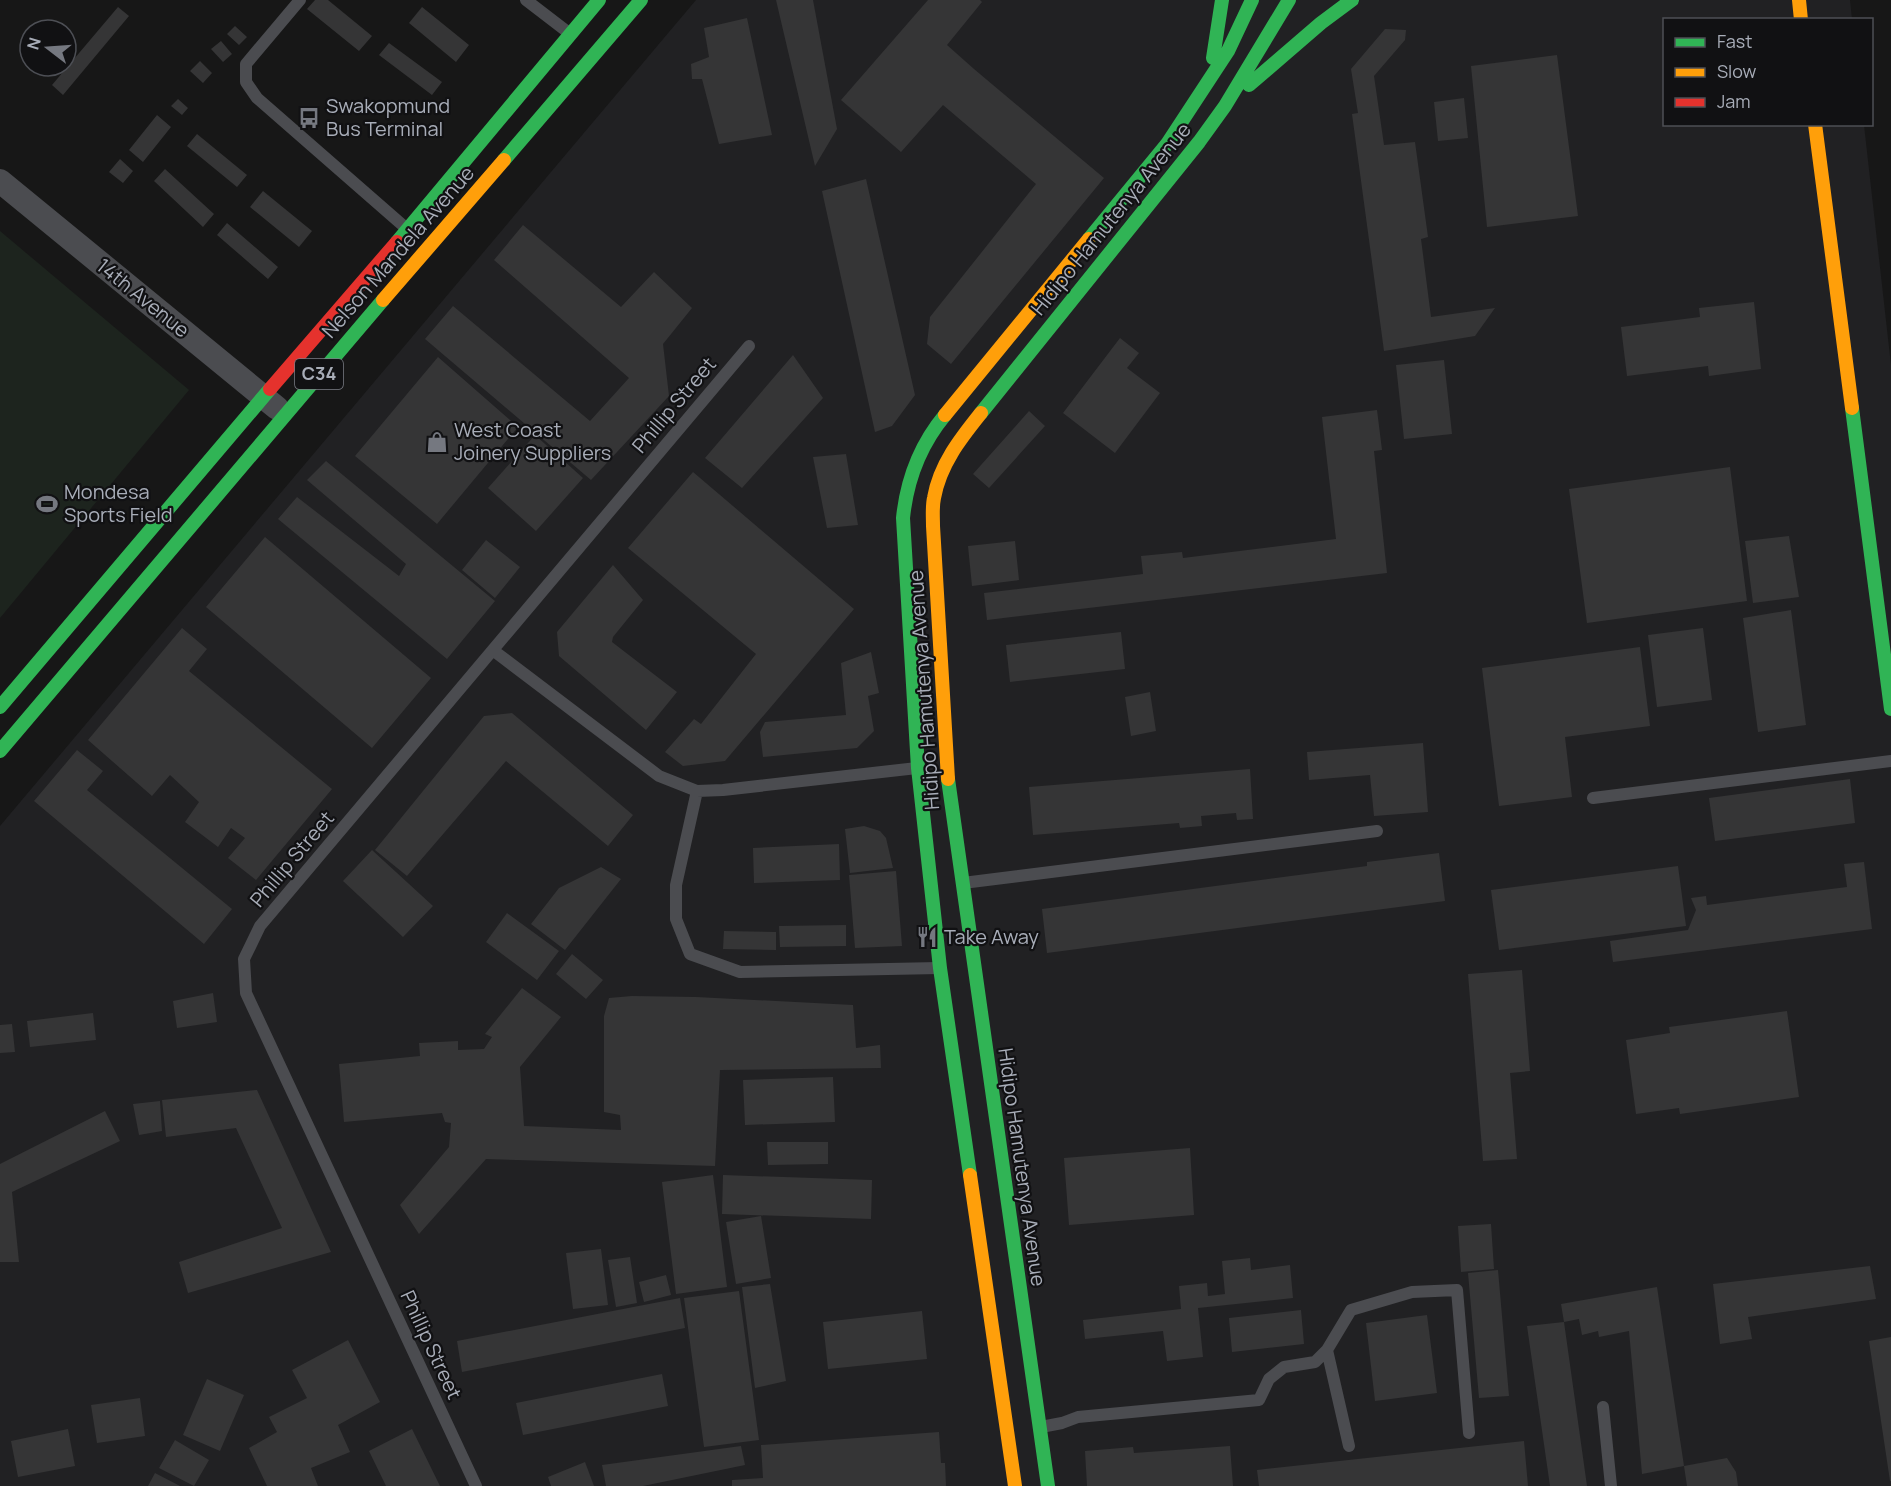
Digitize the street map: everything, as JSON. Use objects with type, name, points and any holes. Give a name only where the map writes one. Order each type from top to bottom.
[{"type":"street","name":"Nelson Mandela Avenue","points":[[0,707],[408,229],[599,0]]},
{"type":"street","name":"Nelson Mandela Avenue","points":[[0,751],[220,494],[285,414],[641,0]]},
{"type":"street","points":[[1208,83],[1222,0]]},
{"type":"street","name":"Hidipo Hamutenya Avenue","points":[[1048,1486],[962,883],[932,767],[903,518],[905,491],[915,459],[931,432],[1167,144],[1228,51],[1252,0]]},
{"type":"street","name":"Hidipo Hamutenya Avenue","points":[[1015,1486],[940,968],[932,767],[934,498],[944,468],[956,444],[1199,142],[1225,106],[1289,0]]},
{"type":"street","points":[[1225,106],[1321,23],[1352,0]]},
{"type":"street","points":[[1799,0],[1802,18]]},
{"type":"street","points":[[1815,126],[1891,709]]},
{"type":"street","name":"14th Avenue","points":[[0,181],[285,414]]},
{"type":"lane","points":[[300,0],[246,64],[246,82],[257,98],[408,229]]},
{"type":"lane","points":[[526,0],[570,34]]},
{"type":"lane","name":"Phillip Street","points":[[476,1486],[246,993],[244,959],[260,926],[749,346]]},
{"type":"lane","points":[[494,651],[659,776],[697,791],[932,767]]},
{"type":"lane","points":[[1593,798],[1891,761]]},
{"type":"lane","points":[[697,791],[676,885],[676,919],[690,954],[740,972],[940,968]]},
{"type":"lane","points":[[962,883],[1377,831]]},
{"type":"lane","points":[[1040,1428],[1078,1417],[1259,1400],[1269,1379],[1284,1367],[1315,1362],[1327,1350],[1352,1310],[1412,1292],[1457,1290],[1469,1433]]},
{"type":"lane","points":[[1327,1350],[1349,1446]]},
{"type":"lane","points":[[1603,1407],[1611,1486]]},
{"type":"shaded area","points":[[696,0],[1850,0],[1852,18],[1663,18],[1663,126],[1864,126],[1891,365],[1891,1486],[0,1486],[0,826]]},
{"type":"shaded area","name":"Mondesa Sports Field","points":[[0,231],[189,390],[0,618]]},
{"type":"building","points":[[315,0],[328,0],[372,36],[359,51],[307,9]]},
{"type":"building","points":[[776,0],[813,0],[837,129],[815,166]]},
{"type":"building","points":[[928,0],[980,0],[982,2],[947,45],[1104,178],[951,364],[927,344],[930,317],[1036,184],[943,105],[901,152],[841,100]]},
{"type":"building","points":[[118,7],[129,16],[78,77],[78,54]]},
{"type":"building","points":[[422,7],[469,45],[456,62],[409,23]]},
{"type":"building","points":[[747,18],[772,135],[719,144],[702,79],[692,79],[691,64],[709,57],[704,28]]},
{"type":"building","points":[[235,26],[247,37],[239,45],[227,34]]},
{"type":"building","points":[[1385,29],[1406,30],[1405,40],[1374,76],[1384,145],[1415,142],[1428,237],[1421,239],[1431,317],[1495,308],[1475,336],[1384,351],[1352,114],[1358,113],[1351,69]]},
{"type":"building","points":[[221,41],[232,54],[223,62],[211,49]]},
{"type":"building","points":[[389,43],[442,82],[432,95],[379,55]]},
{"type":"building","points":[[1557,55],[1578,216],[1487,227],[1471,66]]},
{"type":"building","points":[[200,61],[212,73],[203,83],[190,71]]},
{"type":"building","points":[[58,78],[77,78],[63,95],[52,85]]},
{"type":"building","points":[[1464,98],[1468,138],[1438,141],[1434,102]]},
{"type":"building","points":[[178,99],[188,108],[182,115],[171,106]]},
{"type":"building","points":[[157,115],[171,127],[143,162],[129,150]]},
{"type":"building","points":[[197,134],[247,175],[237,187],[187,146]]},
{"type":"building","points":[[120,159],[133,171],[123,183],[109,172]]},
{"type":"building","points":[[165,169],[214,214],[203,227],[154,181]]},
{"type":"building","points":[[866,179],[915,395],[892,426],[875,432],[822,191]]},
{"type":"building","points":[[263,191],[312,231],[299,247],[250,207]]},
{"type":"building","points":[[227,223],[278,267],[268,279],[217,235]]},
{"type":"building","points":[[523,225],[621,307],[654,272],[692,308],[663,344],[669,396],[591,480],[425,339],[453,306],[590,421],[629,378],[494,260]]},
{"type":"building","points":[[1754,302],[1761,369],[1709,376],[1708,366],[1627,376],[1621,327],[1700,317],[1699,308]]},
{"type":"building","points":[[1120,338],[1139,353],[1127,368],[1160,393],[1115,453],[1063,413]]},
{"type":"building","points":[[793,355],[823,398],[742,488],[705,458]]},
{"type":"building","name":"West Coast Joinery Suppliers","points":[[438,357],[518,427],[437,524],[355,456]]},
{"type":"building","points":[[1444,360],[1452,434],[1404,439],[1396,365]]},
{"type":"building","points":[[1377,410],[1382,450],[1374,451],[1387,573],[987,620],[984,593],[1143,574],[1141,556],[1182,552],[1183,558],[1336,539],[1322,417]]},
{"type":"building","points":[[1029,411],[1045,426],[989,488],[973,474]]},
{"type":"building","points":[[535,435],[583,478],[536,531],[488,488]]},
{"type":"building","points":[[846,454],[858,525],[827,528],[813,457]]},
{"type":"building","points":[[326,461],[495,601],[447,659],[278,519],[297,497],[399,576],[406,564],[307,480]]},
{"type":"building","points":[[1730,467],[1747,601],[1587,623],[1569,489]]},
{"type":"building","points":[[693,472],[854,609],[725,761],[683,766],[665,752],[694,719],[701,724],[756,654],[628,548]]},
{"type":"building","points":[[1789,536],[1799,597],[1753,603],[1745,541]]},
{"type":"building","points":[[265,537],[431,678],[372,748],[206,607]]},
{"type":"building","points":[[486,540],[520,567],[495,598],[462,570]]},
{"type":"building","points":[[1015,541],[1019,580],[972,586],[968,546]]},
{"type":"building","points":[[613,565],[643,600],[613,637],[612,642],[677,692],[646,730],[559,656],[557,632]]},
{"type":"building","points":[[1791,610],[1806,725],[1758,732],[1743,618]]},
{"type":"building","points":[[182,628],[207,649],[189,671],[332,789],[256,880],[228,858],[245,838],[231,828],[218,847],[185,822],[199,802],[170,775],[152,796],[88,740]]},
{"type":"building","points":[[1703,628],[1712,700],[1657,707],[1648,635]]},
{"type":"building","points":[[1121,632],[1125,669],[1010,682],[1006,645]]},
{"type":"building","points":[[1640,647],[1650,726],[1565,737],[1572,797],[1499,806],[1482,668]]},
{"type":"building","points":[[871,652],[879,693],[868,696],[874,731],[857,748],[763,757],[760,732],[765,722],[846,715],[841,663]]},
{"type":"building","points":[[1150,692],[1156,731],[1131,736],[1125,697]]},
{"type":"building","points":[[512,713],[633,815],[608,846],[506,761],[407,876],[375,850],[484,716]]},
{"type":"building","points":[[1423,743],[1428,812],[1374,816],[1370,775],[1309,780],[1307,752]]},
{"type":"building","points":[[77,750],[103,771],[87,790],[232,909],[204,944],[34,801]]},
{"type":"building","points":[[1250,769],[1253,819],[1237,820],[1236,813],[1201,816],[1202,826],[1180,828],[1179,823],[1033,835],[1029,787]]},
{"type":"building","points":[[1850,779],[1855,823],[1715,841],[1709,798]]},
{"type":"building","points":[[864,826],[880,831],[886,838],[893,868],[850,873],[845,829]]},
{"type":"building","points":[[839,844],[840,880],[754,883],[753,848]]},
{"type":"building","points":[[372,850],[433,906],[403,937],[343,881]]},
{"type":"building","points":[[1439,853],[1445,901],[1047,953],[1042,909],[1367,866],[1367,862]]},
{"type":"building","points":[[1864,862],[1872,929],[1613,962],[1610,941],[1688,930],[1696,910],[1691,898],[1706,896],[1707,905],[1847,887],[1844,864]]},
{"type":"building","points":[[1678,866],[1686,926],[1499,950],[1491,890]]},
{"type":"building","points":[[601,867],[621,879],[565,950],[531,924],[559,888]]},
{"type":"building","points":[[896,871],[902,946],[855,948],[849,875]]},
{"type":"building","points":[[507,913],[559,951],[537,980],[486,942]]},
{"type":"building","points":[[846,925],[846,946],[780,947],[779,926]]},
{"type":"building","points":[[724,931],[776,932],[776,950],[723,949]]},
{"type":"building","points":[[572,954],[603,980],[586,999],[556,974]]},
{"type":"building","points":[[1522,970],[1530,1071],[1510,1073],[1517,1159],[1483,1161],[1468,974]]},
{"type":"building","points":[[522,988],[561,1017],[520,1067],[524,1126],[621,1130],[620,1115],[604,1112],[604,1016],[609,998],[696,997],[853,1005],[856,1048],[880,1045],[881,1068],[720,1070],[715,1166],[486,1159],[419,1234],[400,1205],[449,1147],[451,1123],[445,1122],[442,1113],[344,1122],[339,1064],[420,1056],[419,1043],[458,1041],[458,1050],[484,1049],[492,1037],[485,1034]]},
{"type":"building","points":[[213,993],[217,1022],[177,1028],[173,1001]]},
{"type":"building","points":[[1787,1011],[1799,1097],[1680,1114],[1679,1108],[1636,1114],[1626,1040],[1670,1033],[1669,1027]]},
{"type":"building","points":[[93,1013],[96,1040],[30,1047],[27,1021]]},
{"type":"building","points":[[12,1024],[15,1052],[0,1053],[0,1025]]},
{"type":"building","points":[[833,1077],[835,1122],[745,1125],[743,1080]]},
{"type":"building","points":[[257,1090],[331,1252],[188,1293],[179,1262],[282,1228],[236,1128],[166,1137],[162,1100]]},
{"type":"building","points":[[160,1101],[162,1131],[139,1135],[133,1104]]},
{"type":"building","points":[[105,1111],[120,1141],[12,1192],[19,1262],[0,1262],[0,1164]]},
{"type":"building","points":[[767,1142],[828,1142],[828,1164],[768,1165]]},
{"type":"building","points":[[1190,1148],[1194,1215],[1069,1225],[1064,1158]]},
{"type":"building","points":[[713,1175],[727,1287],[676,1294],[662,1182]]},
{"type":"building","points":[[723,1175],[872,1180],[871,1219],[722,1214]]},
{"type":"building","points":[[761,1216],[771,1278],[736,1284],[726,1222]]},
{"type":"building","points":[[1491,1224],[1494,1269],[1461,1272],[1458,1226]]},
{"type":"building","points":[[601,1249],[608,1305],[573,1309],[566,1253]]},
{"type":"building","points":[[630,1257],[637,1303],[616,1307],[608,1260]]},
{"type":"building","points":[[1250,1258],[1251,1270],[1290,1265],[1293,1298],[1198,1308],[1203,1357],[1167,1361],[1163,1331],[1085,1339],[1083,1320],[1181,1309],[1179,1286],[1207,1283],[1208,1296],[1225,1294],[1222,1261]]},
{"type":"building","points":[[1870,1266],[1876,1299],[1748,1317],[1752,1339],[1720,1344],[1713,1284]]},
{"type":"building","points":[[1498,1270],[1509,1396],[1479,1398],[1468,1273]]},
{"type":"building","points":[[666,1275],[671,1295],[644,1302],[639,1282]]},
{"type":"building","points":[[770,1284],[786,1381],[755,1388],[742,1287]]},
{"type":"building","points":[[1657,1287],[1684,1466],[1642,1474],[1629,1331],[1599,1337],[1598,1331],[1582,1335],[1579,1319],[1564,1322],[1561,1304]]},
{"type":"building","points":[[739,1291],[759,1440],[704,1447],[684,1298]]},
{"type":"building","points":[[680,1298],[685,1328],[462,1372],[457,1341]]},
{"type":"building","points":[[1301,1310],[1304,1344],[1232,1352],[1229,1318]]},
{"type":"building","points":[[922,1311],[927,1359],[828,1369],[823,1322]]},
{"type":"building","points":[[1427,1315],[1437,1393],[1375,1401],[1366,1323]]},
{"type":"building","points":[[1564,1322],[1587,1486],[1550,1486],[1527,1326]]},
{"type":"building","points":[[1891,1337],[1891,1481],[1890,1481],[1869,1341]]},
{"type":"building","points":[[348,1340],[380,1402],[338,1425],[350,1452],[311,1468],[318,1486],[267,1486],[249,1448],[277,1432],[269,1417],[307,1398],[292,1370]]},
{"type":"building","points":[[662,1374],[668,1406],[523,1435],[516,1403]]},
{"type":"building","points":[[207,1379],[244,1395],[220,1451],[183,1435]]},
{"type":"building","points":[[140,1398],[145,1436],[97,1443],[91,1405]]},
{"type":"building","points":[[68,1429],[75,1466],[18,1477],[11,1441]]},
{"type":"building","points":[[412,1429],[440,1486],[386,1486],[369,1451]]},
{"type":"building","points":[[939,1432],[941,1463],[945,1463],[946,1486],[732,1486],[732,1480],[763,1478],[761,1445]]},
{"type":"building","points":[[175,1440],[209,1460],[194,1486],[159,1468]]},
{"type":"building","points":[[1524,1441],[1528,1486],[1259,1486],[1257,1470]]},
{"type":"building","points":[[741,1446],[745,1465],[643,1486],[606,1486],[602,1465]]},
{"type":"building","points":[[1230,1446],[1233,1486],[1087,1486],[1085,1451],[1133,1447],[1134,1453]]},
{"type":"building","points":[[1727,1458],[1736,1472],[1738,1486],[1687,1486],[1684,1466]]},
{"type":"building","points":[[585,1462],[594,1486],[551,1486],[548,1477]]},
{"type":"building","points":[[155,1473],[180,1486],[148,1486]]},
{"type":"traffic: fast","points":[[397,242],[599,0]]},
{"type":"traffic: fast","points":[[504,160],[641,0]]},
{"type":"traffic: fast","points":[[1213,58],[1222,0]]},
{"type":"traffic: fast","points":[[1089,239],[1167,144],[1228,51],[1252,0]]},
{"type":"traffic: fast","points":[[981,413],[1199,142],[1225,106],[1289,0]]},
{"type":"traffic: fast","points":[[1249,85],[1321,23],[1352,0]]},
{"type":"traffic: fast","points":[[0,751],[383,300]]},
{"type":"traffic: fast","points":[[0,707],[270,389]]},
{"type":"traffic: fast","points":[[1852,408],[1891,709]]},
{"type":"traffic: fast","points":[[945,415],[928,438],[916,463],[911,476],[903,518],[918,768],[940,968],[970,1175]]},
{"type":"traffic: fast","points":[[948,779],[1048,1486]]},
{"type":"traffic: slow","points":[[1799,0],[1801,18]]},
{"type":"traffic: slow","points":[[1815,126],[1852,408]]},
{"type":"traffic: slow","points":[[383,300],[504,160]]},
{"type":"traffic: slow","points":[[945,415],[1089,239]]},
{"type":"traffic: slow","points":[[948,779],[933,505],[946,463],[981,413]]},
{"type":"traffic: slow","points":[[970,1175],[1015,1486]]},
{"type":"traffic: jam","points":[[270,389],[397,242]]},
{"type":"place","name":"Swakopmund Bus Terminal","points":[[309,118]]},
{"type":"place","name":"West Coast Joinery Suppliers","points":[[437,442]]},
{"type":"place","name":"Mondesa Sports Field","points":[[47,504]]},
{"type":"place","name":"Take Away","points":[[927,937]]}]
